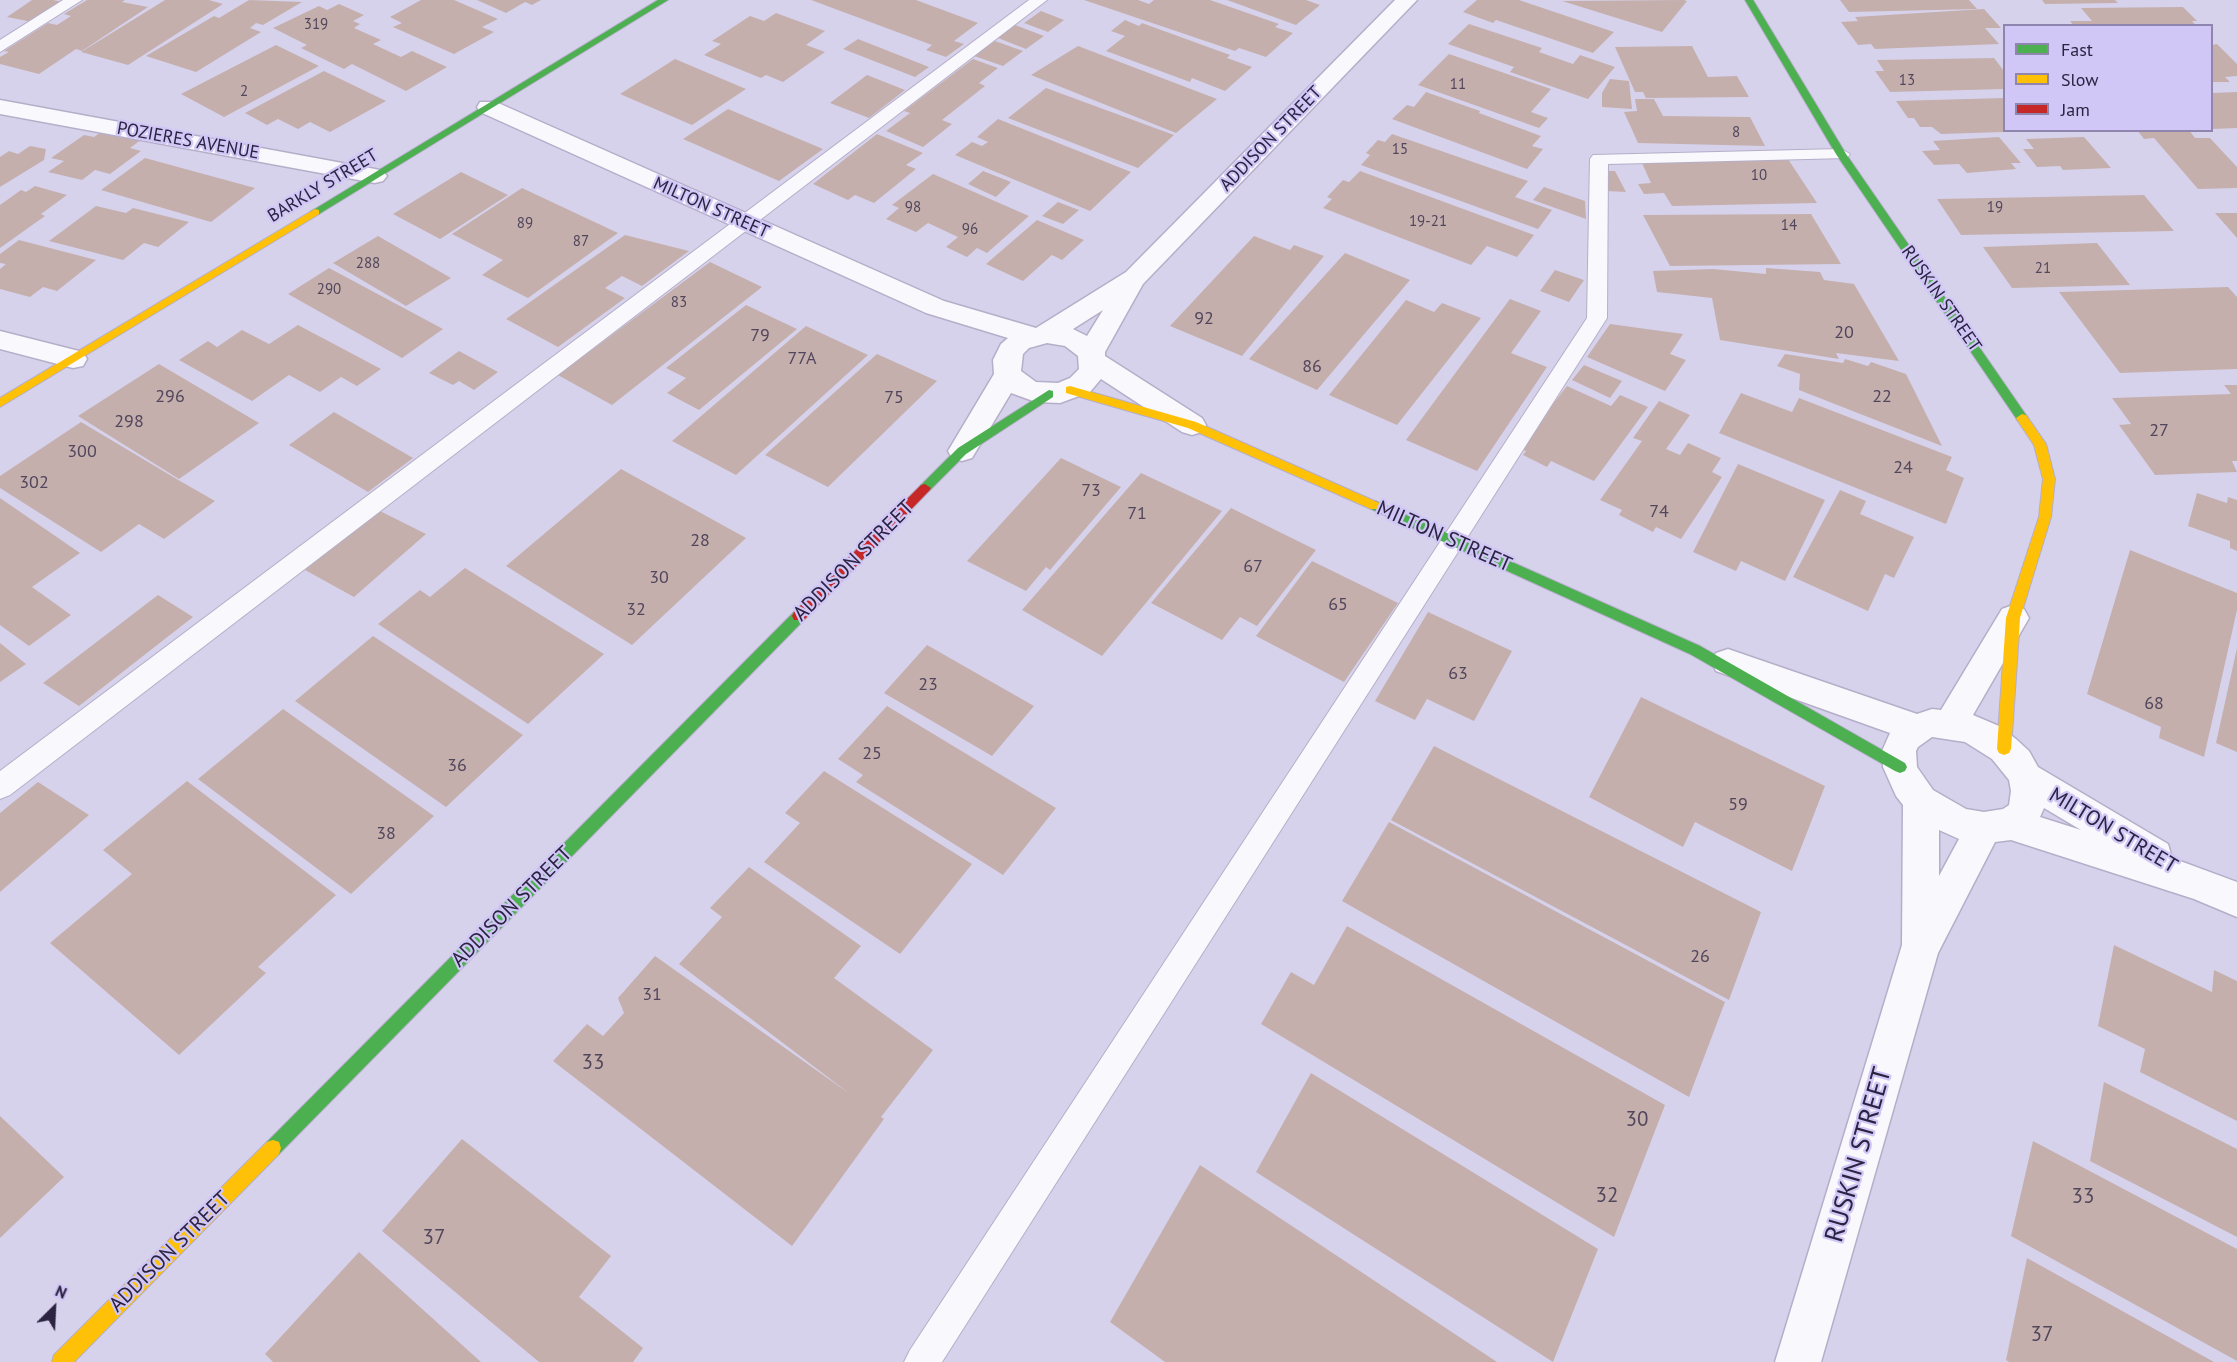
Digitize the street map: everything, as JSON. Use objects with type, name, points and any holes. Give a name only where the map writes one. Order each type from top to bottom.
[{"type":"street","name":"BARKLY STREET","points":[[0,403],[664,0]]},
{"type":"street","name":"ADDISON STREET","points":[[1040,335],[1135,278],[1407,0]]},
{"type":"street","name":"RUSKIN STREET","points":[[1749,0],[1841,154],[2040,444],[2049,479],[2044,517],[2013,618],[2004,749]]},
{"type":"street","name":"POZIERES AVENUE","points":[[0,107],[375,176]]},
{"type":"street","name":"MILTON STREET","points":[[488,107],[935,307],[1040,335]]},
{"type":"street","name":"ADDISON STREET","points":[[1092,357],[1135,278]]},
{"type":"street","name":"MILTON STREET","points":[[935,307],[1007,367]]},
{"type":"street","points":[[1040,335],[1073,338],[1092,357],[1088,378],[1060,392],[1023,388],[1007,367],[1011,350],[1020,342],[1040,335]]},
{"type":"street","points":[[0,340],[73,359]]},
{"type":"street","name":"MILTON STREET","points":[[1092,357],[1192,425]]},
{"type":"street","name":"ADDISON STREET","points":[[962,451],[1007,367]]},
{"type":"street","name":"MILTON STREET","points":[[1060,392],[1192,425],[1454,540],[1695,650],[1917,728]]},
{"type":"street","name":"ADDISON STREET","points":[[61,1362],[962,451],[1060,392]]},
{"type":"street","name":"RUSKIN STREET","points":[[1950,724],[2013,618]]},
{"type":"street","name":"MILTON STREET","points":[[1695,650],[1900,767]]},
{"type":"street","points":[[1932,723],[1950,724],[1987,736],[2004,749],[2017,762],[2026,778],[2029,792],[2028,805],[2022,816],[1997,826],[1962,824],[1940,814],[1921,801],[1908,784],[1900,767],[1899,751],[1905,737],[1917,728],[1932,723]]},
{"type":"street","name":"MILTON STREET","points":[[2026,778],[2200,884]]},
{"type":"street","name":"RUSKIN STREET","points":[[1920,948],[1921,801]]},
{"type":"street","name":"MILTON STREET","points":[[1997,826],[2200,884],[2237,900]]},
{"type":"street","name":"RUSKIN STREET","points":[[1798,1362],[1920,948],[1997,826]]},
{"type":"lane","points":[[0,47],[74,0]]},
{"type":"lane","points":[[0,788],[1038,0]]},
{"type":"lane","points":[[922,1362],[1597,318],[1599,159],[1841,154]]},
{"type":"building","points":[[32,0],[63,2],[32,22],[7,17]]},
{"type":"building","points":[[87,0],[125,0],[122,2],[148,7],[82,51],[76,49],[39,74],[0,64],[0,57],[9,52],[4,51],[48,23],[57,25],[71,16],[64,14]]},
{"type":"building","points":[[165,0],[209,0],[223,4],[128,65],[81,52]]},
{"type":"building","points":[[249,0],[302,2],[263,25],[256,23],[250,28],[261,32],[196,72],[146,56],[214,16],[219,18]]},
{"type":"building","points":[[421,0],[454,0],[498,19],[482,27],[494,32],[454,54],[393,27],[402,23],[390,17]]},
{"type":"building","points":[[477,0],[541,0],[532,5],[525,2],[506,13]]},
{"type":"building","points":[[811,0],[916,0],[978,23],[954,41],[964,44],[946,57],[926,50],[932,45]]},
{"type":"building","points":[[1084,0],[1138,0],[1149,4],[1154,0],[1210,0],[1279,24],[1275,27],[1293,33],[1266,57],[1239,48],[1235,51]]},
{"type":"building","points":[[1227,0],[1306,0],[1320,5],[1296,25]]},
{"type":"building","points":[[1477,0],[1519,0],[1614,32],[1593,53],[1496,20],[1493,23],[1463,12]]},
{"type":"building","points":[[1840,0],[1969,0],[1977,9],[1849,12]]},
{"type":"building","points":[[2042,0],[2115,0],[2118,3],[2045,4]]},
{"type":"building","points":[[1562,1],[1687,1],[1662,32]]},
{"type":"building","points":[[339,4],[364,15],[353,21],[360,24],[354,28],[381,40],[373,44],[401,57],[412,51],[447,67],[406,91],[352,64],[344,69],[301,48],[307,45],[273,28],[319,6],[327,10]]},
{"type":"building","points":[[2183,7],[2197,21],[2192,21],[2194,24],[2072,24],[2070,21],[2092,21],[2081,8]]},
{"type":"building","points":[[1984,9],[2001,28],[1985,28],[1999,44],[1875,49],[1871,44],[1858,45],[1841,22],[1858,21],[1855,17]]},
{"type":"building","points":[[1041,11],[1064,20],[1048,32],[1024,23]]},
{"type":"building","points":[[776,13],[825,31],[806,45],[825,52],[783,82],[766,75],[761,78],[704,55],[721,44],[712,41],[750,16],[764,21]]},
{"type":"building","points":[[1125,20],[1139,26],[1142,23],[1230,55],[1227,58],[1252,67],[1225,91],[1192,78],[1190,82],[1106,51],[1125,36],[1111,31]]},
{"type":"building","points":[[1469,24],[1542,48],[1539,52],[1573,64],[1580,55],[1615,67],[1588,99],[1510,72],[1514,67],[1448,44]]},
{"type":"building","points":[[1015,25],[1044,36],[1026,49],[998,38]]},
{"type":"building","points":[[858,39],[929,67],[915,77],[843,49]]},
{"type":"building","points":[[995,41],[1023,51],[1003,66],[974,56]]},
{"type":"building","points":[[2217,44],[2237,64],[2237,76],[2225,77],[2230,82],[2213,82],[2213,45]]},
{"type":"building","points":[[276,45],[319,66],[224,117],[181,94]]},
{"type":"building","points":[[1078,46],[1217,99],[1176,133],[1031,75]]},
{"type":"building","points":[[1692,46],[1708,77],[1737,76],[1749,97],[1646,98],[1643,92],[1635,92],[1615,47]]},
{"type":"building","points":[[1449,54],[1551,89],[1531,112],[1548,118],[1539,128],[1418,85]]},
{"type":"building","points":[[1994,58],[2003,70],[2003,89],[1890,92],[1875,71],[1884,71],[1877,60]]},
{"type":"building","points":[[675,59],[746,89],[692,125],[620,94]]},
{"type":"building","points":[[973,59],[998,68],[979,83],[985,86],[942,120],[952,124],[923,147],[886,131],[910,113],[904,111]]},
{"type":"building","points":[[324,71],[386,101],[330,132],[310,122],[298,129],[278,119],[267,125],[245,113]]},
{"type":"building","points":[[867,75],[905,90],[869,118],[830,103]]},
{"type":"building","points":[[1610,79],[1629,81],[1632,109],[1602,107],[1602,93]]},
{"type":"building","points":[[1046,88],[1174,135],[1138,168],[1008,118]]},
{"type":"building","points":[[1426,92],[1541,136],[1532,146],[1543,149],[1527,169],[1392,119],[1407,105],[1414,107]]},
{"type":"building","points":[[2237,92],[2237,128],[2213,129],[2213,93]]},
{"type":"building","points":[[2003,98],[2004,132],[1941,134],[1932,127],[1920,127],[1914,118],[1908,118],[1896,101]]},
{"type":"building","points":[[1635,99],[1654,99],[1663,116],[1750,117],[1765,146],[1638,143],[1624,112],[1637,111]]},
{"type":"building","points":[[728,109],[823,149],[779,181],[683,139]]},
{"type":"building","points":[[998,119],[1131,172],[1090,211],[955,155],[972,142],[982,146],[988,142],[977,137]]},
{"type":"building","points":[[104,130],[142,139],[130,148],[141,151],[110,174],[95,170],[82,180],[48,172],[64,161],[51,158],[84,135],[94,137]]},
{"type":"building","points":[[2139,132],[2190,132],[2195,138],[2210,138],[2237,167],[2237,188],[2198,189],[2154,138],[2144,139]]},
{"type":"building","points":[[877,134],[923,153],[906,165],[916,169],[874,203],[855,195],[848,200],[813,184]]},
{"type":"building","points":[[1392,134],[1528,181],[1515,197],[1552,210],[1538,229],[1361,165],[1370,155],[1366,153],[1378,140],[1385,142]]},
{"type":"building","points":[[1999,137],[2021,163],[2011,163],[2016,169],[1967,173],[1959,164],[1934,165],[1922,151],[1940,150],[1933,141]]},
{"type":"building","points":[[2084,137],[2111,168],[2063,170],[2060,166],[2037,167],[2023,149],[2034,149],[2026,139]]},
{"type":"building","points":[[30,146],[46,149],[44,160],[0,187],[0,157],[9,151],[18,154]]},
{"type":"building","points":[[145,158],[255,188],[211,222],[101,190]]},
{"type":"building","points":[[1788,159],[1817,203],[1672,206],[1664,193],[1644,194],[1638,184],[1651,183],[1642,163]]},
{"type":"building","points":[[983,171],[1011,182],[996,197],[968,184]]},
{"type":"building","points":[[1360,171],[1534,235],[1517,257],[1487,246],[1471,265],[1323,208],[1332,199],[1327,197],[1343,180],[1349,182]]},
{"type":"building","points":[[1606,171],[1615,171],[1626,192],[1606,191]]},
{"type":"building","points":[[461,172],[508,195],[440,239],[393,214]]},
{"type":"building","points":[[933,174],[1029,216],[987,253],[977,248],[967,257],[946,247],[958,237],[928,223],[916,232],[886,219],[899,208],[892,205]]},
{"type":"building","points":[[35,186],[67,195],[41,214],[45,216],[0,248],[0,205],[21,190],[26,192]]},
{"type":"building","points":[[1544,187],[1585,201],[1586,219],[1533,200]]},
{"type":"building","points":[[522,188],[618,233],[528,298],[482,275],[503,260],[452,234]]},
{"type":"building","points":[[2144,195],[2174,231],[1961,235],[1937,199]]},
{"type":"building","points":[[1058,202],[1079,210],[1063,224],[1042,216]]},
{"type":"building","points":[[96,206],[126,213],[133,208],[189,222],[158,247],[144,243],[123,260],[49,241]]},
{"type":"building","points":[[2215,213],[2237,213],[2237,238]]},
{"type":"building","points":[[1811,214],[1841,264],[1670,266],[1643,215]]},
{"type":"building","points":[[1037,220],[1084,240],[1062,260],[1052,255],[1023,281],[986,264]]},
{"type":"building","points":[[625,235],[689,251],[642,286],[622,276],[605,288],[625,298],[558,347],[506,319]]},
{"type":"building","points":[[378,236],[451,278],[406,306],[333,263]]},
{"type":"building","points":[[1254,236],[1290,250],[1294,245],[1324,256],[1242,356],[1170,326]]},
{"type":"building","points":[[19,240],[96,260],[57,291],[43,287],[30,297],[0,289],[0,269],[6,264],[0,263],[0,254]]},
{"type":"building","points":[[2097,243],[2130,285],[2012,288],[1983,247]]},
{"type":"building","points":[[1345,253],[1410,280],[1317,390],[1249,359]]},
{"type":"building","points":[[710,262],[762,287],[612,405],[558,375]]},
{"type":"building","points":[[329,268],[443,329],[402,358],[288,294]]},
{"type":"building","points":[[1766,268],[1820,272],[1824,280],[1854,284],[1899,361],[1836,353],[1839,359],[1720,340],[1712,298],[1657,292],[1653,271],[1713,269],[1766,274]]},
{"type":"building","points":[[1555,270],[1584,280],[1569,302],[1540,291]]},
{"type":"building","points":[[2228,287],[2237,297],[2237,369],[2120,373],[2059,292]]},
{"type":"building","points":[[1510,299],[1541,311],[1511,353],[1547,367],[1477,471],[1406,440]]},
{"type":"building","points":[[1406,300],[1434,312],[1442,303],[1481,318],[1397,425],[1329,395]]},
{"type":"building","points":[[746,305],[797,329],[699,410],[667,393],[686,378],[666,368]]},
{"type":"building","points":[[1610,324],[1683,334],[1670,354],[1686,360],[1665,391],[1587,357]]},
{"type":"building","points":[[298,325],[381,369],[357,386],[341,377],[320,392],[289,375],[252,401],[179,360],[208,341],[217,347],[242,330],[269,344]]},
{"type":"building","points":[[806,326],[868,355],[736,475],[672,441]]},
{"type":"building","points":[[459,351],[498,372],[474,390],[459,381],[453,385],[429,373]]},
{"type":"building","points":[[877,354],[937,381],[828,487],[765,455]]},
{"type":"building","points":[[1785,354],[1843,363],[1845,359],[1868,366],[1871,362],[1906,374],[1942,446],[1799,390],[1800,374],[1777,366]]},
{"type":"building","points":[[159,364],[259,423],[179,479],[78,416]]},
{"type":"building","points":[[1584,365],[1622,381],[1610,398],[1572,380]]},
{"type":"building","points":[[2224,385],[2237,385],[2237,461],[2232,461],[2237,472],[2155,475],[2119,425],[2131,424],[2112,398],[2231,394]]},
{"type":"building","points":[[1567,386],[1611,406],[1620,395],[1648,407],[1594,481],[1551,461],[1547,467],[1523,455],[1526,451],[1519,448]]},
{"type":"building","points":[[1741,393],[1792,412],[1799,398],[1952,457],[1946,470],[1964,478],[1946,524],[1719,433]]},
{"type":"building","points":[[1659,401],[1690,415],[1666,449],[1680,455],[1688,443],[1721,458],[1712,472],[1722,477],[1681,539],[1656,527],[1653,532],[1619,515],[1622,510],[1600,500],[1642,441],[1633,438]]},
{"type":"building","points":[[334,412],[413,458],[368,492],[289,445]]},
{"type":"building","points":[[81,422],[215,501],[164,539],[139,524],[101,552],[0,488],[0,476]]},
{"type":"building","points":[[1061,458],[1121,487],[1050,570],[1046,567],[1026,591],[967,561]]},
{"type":"building","points":[[1738,464],[1825,500],[1785,581],[1741,561],[1736,571],[1693,552]]},
{"type":"building","points":[[621,469],[746,538],[632,645],[506,566]]},
{"type":"building","points":[[1141,473],[1222,511],[1102,656],[1022,610]]},
{"type":"building","points":[[1840,490],[1866,501],[1860,514],[1914,537],[1894,578],[1885,574],[1868,611],[1793,577]]},
{"type":"building","points":[[2197,493],[2227,503],[2228,497],[2237,500],[2237,551],[2230,548],[2230,541],[2188,526]]},
{"type":"building","points":[[0,498],[80,553],[32,587],[71,615],[29,646],[0,625]]},
{"type":"building","points":[[1231,508],[1316,550],[1257,626],[1240,617],[1222,640],[1151,603]]},
{"type":"building","points":[[378,510],[426,534],[354,597],[305,570]]},
{"type":"building","points":[[2130,550],[2237,593],[2237,610],[2204,757],[2159,738],[2161,727],[2087,694]]},
{"type":"building","points":[[1312,561],[1398,603],[1344,682],[1256,636]]},
{"type":"building","points":[[465,568],[604,654],[528,724],[378,624],[420,590],[430,597]]},
{"type":"building","points":[[158,595],[193,617],[79,706],[43,683]]},
{"type":"building","points":[[1428,612],[1512,651],[1474,721],[1427,699],[1415,720],[1375,701]]},
{"type":"building","points":[[373,636],[523,735],[446,807],[295,701]]},
{"type":"building","points":[[0,643],[26,664],[0,682]]},
{"type":"building","points":[[927,645],[1034,706],[992,756],[884,693]]},
{"type":"building","points":[[2237,648],[2237,752],[2216,743]]},
{"type":"building","points":[[1641,697],[1825,786],[1792,871],[1695,822],[1683,847],[1589,797]]},
{"type":"building","points":[[887,706],[1056,808],[1003,875],[856,782],[863,775],[838,759]]},
{"type":"building","points":[[283,709],[434,816],[351,894],[198,779]]},
{"type":"building","points":[[1434,746],[1761,912],[1729,1000],[1391,820]]},
{"type":"building","points":[[824,771],[972,864],[900,954],[764,862],[800,823],[785,813]]},
{"type":"building","points":[[187,781],[336,895],[258,967],[266,973],[179,1055],[50,943],[132,874],[103,850]]},
{"type":"building","points":[[38,782],[89,815],[0,892],[0,813]]},
{"type":"building","points":[[1389,822],[1725,1002],[1689,1097],[1342,901]]},
{"type":"building","points":[[749,867],[861,946],[834,978],[933,1050],[881,1117],[884,1119],[792,1246],[553,1061],[587,1024],[603,1036],[624,1013],[618,998],[655,956],[850,1094],[679,964],[722,917],[710,908]]},
{"type":"building","points":[[1347,926],[1665,1105],[1614,1237],[1261,1024],[1291,972],[1314,985]]},
{"type":"building","points":[[2114,945],[2212,992],[2214,970],[2237,981],[2237,1121],[2140,1072],[2145,1049],[2098,1026]]},
{"type":"building","points":[[1311,1073],[1598,1249],[1553,1362],[1256,1172]]},
{"type":"building","points":[[2104,1082],[2237,1149],[2237,1237],[2090,1161]]},
{"type":"building","points":[[0,1116],[64,1177],[0,1238]]},
{"type":"building","points":[[462,1139],[611,1256],[579,1297],[643,1348],[633,1362],[539,1362],[382,1231]]},
{"type":"building","points":[[2033,1141],[2237,1249],[2237,1361],[2011,1236]]},
{"type":"building","points":[[1200,1165],[1497,1362],[1165,1362],[1110,1322]]},
{"type":"building","points":[[359,1252],[481,1362],[273,1362],[265,1354]]},
{"type":"building","points":[[2027,1258],[2214,1362],[2009,1362],[2006,1360]]},
{"type":"traffic: fast","points":[[315,212],[664,0]]},
{"type":"traffic: fast","points":[[1749,0],[1841,154],[2022,418]]},
{"type":"traffic: fast","points":[[925,488],[962,451],[1049,394]]},
{"type":"traffic: fast","points":[[1375,506],[1695,650],[1900,767]]},
{"type":"traffic: fast","points":[[273,1148],[799,616]]},
{"type":"traffic: slow","points":[[0,403],[315,212]]},
{"type":"traffic: slow","points":[[1070,390],[1192,425],[1375,506]]},
{"type":"traffic: slow","points":[[2004,749],[2013,618],[2045,517],[2049,479],[2040,444],[2022,418]]},
{"type":"traffic: slow","points":[[61,1362],[273,1148]]},
{"type":"traffic: jam","points":[[799,616],[925,488]]}]
